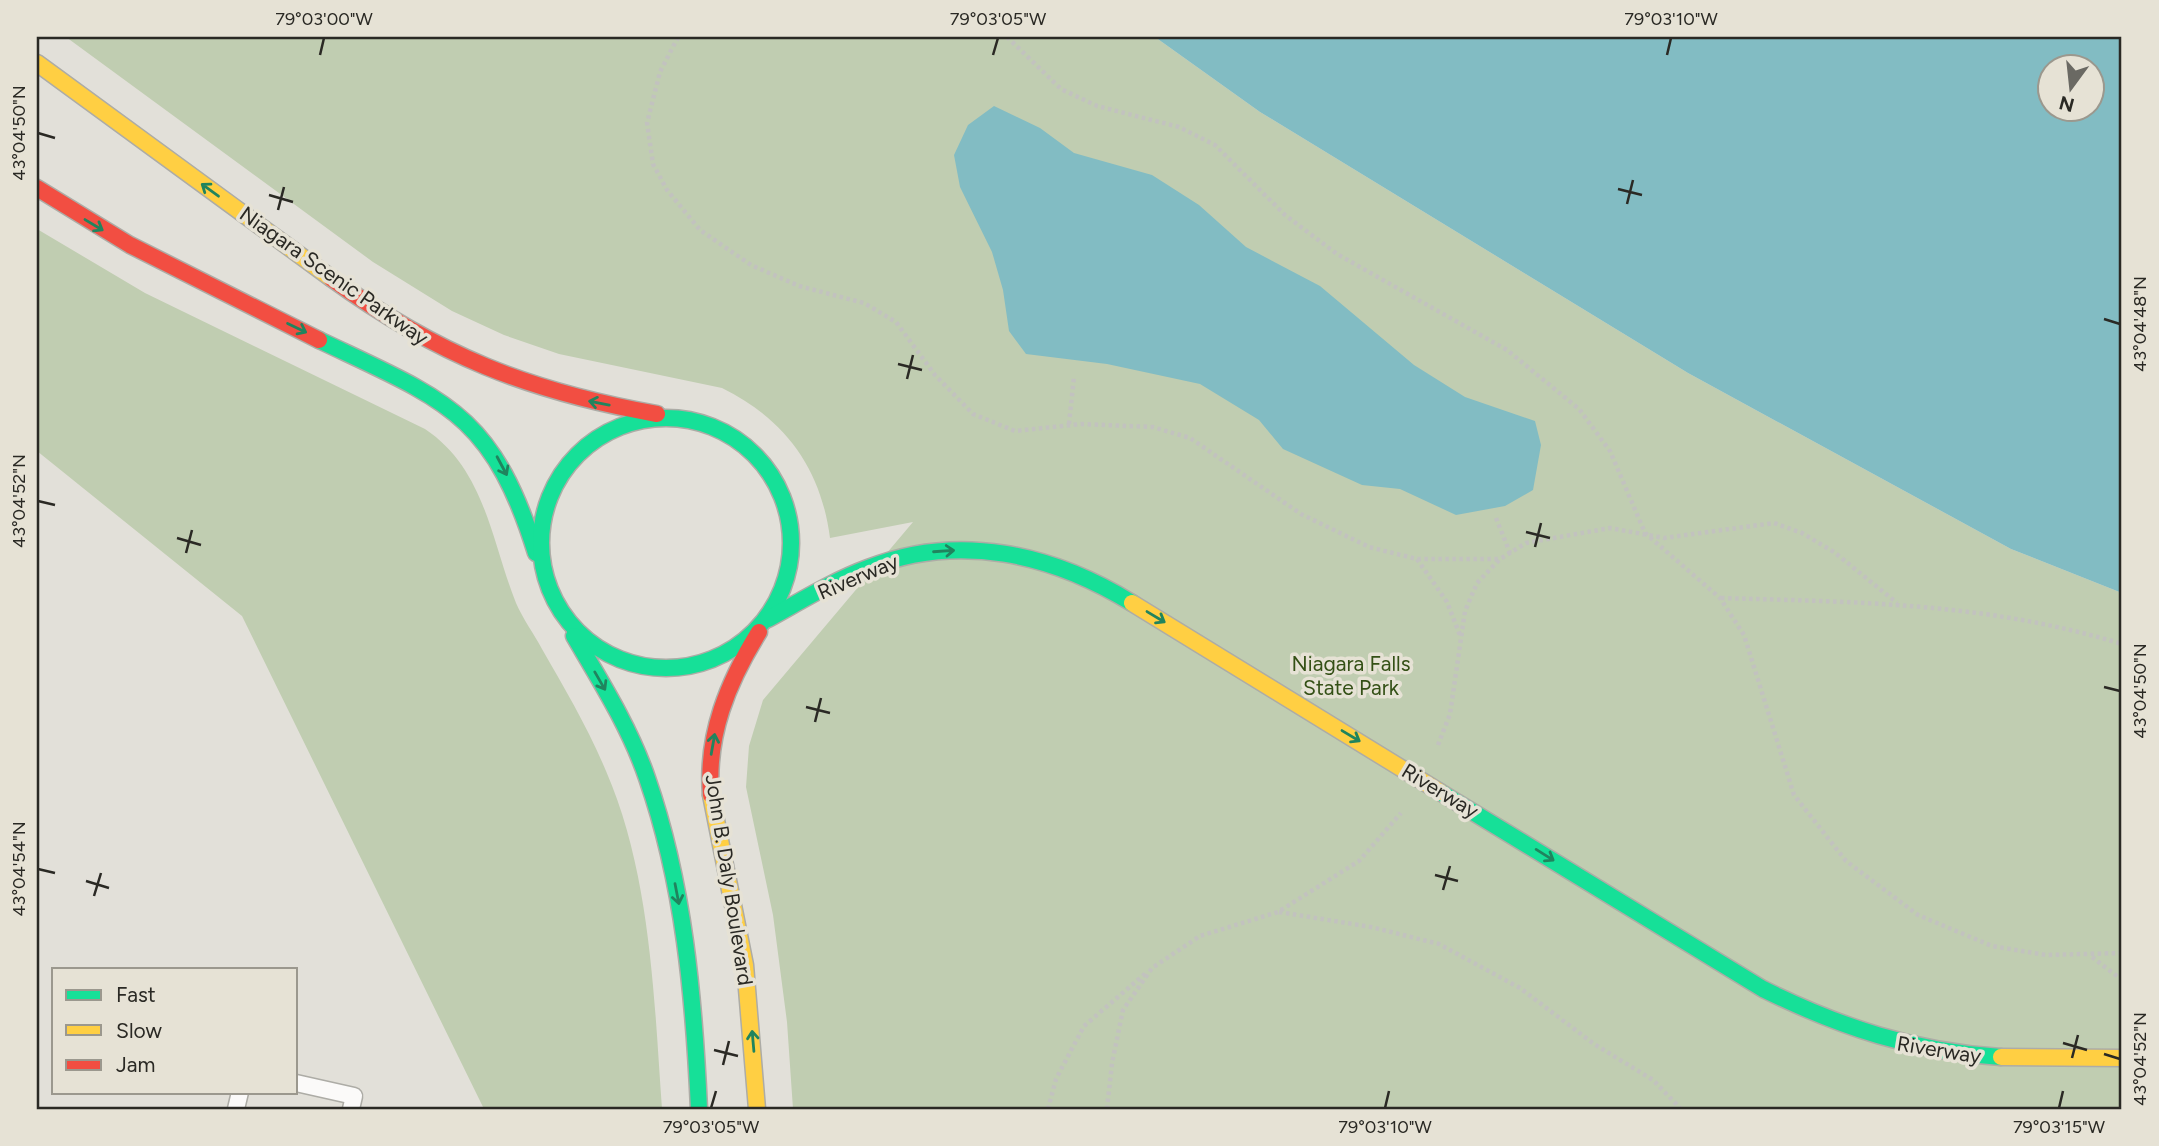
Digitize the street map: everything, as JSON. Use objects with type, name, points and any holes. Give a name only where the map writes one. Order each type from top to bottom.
[{"type":"main road","name":"Niagara Scenic Parkway","points":[[37,63],[351,293],[434,345],[489,370],[548,391],[666,416]]},
{"type":"main road","points":[[37,188],[106,232],[161,262],[424,391],[456,410],[488,441],[523,511],[555,605],[621,720],[646,777],[681,911],[699,1109]]},
{"type":"main road","points":[[544,578],[540,561],[540,529],[550,496],[567,470],[587,450],[620,427],[666,416],[709,424],[734,438],[766,470],[779,491],[789,523],[790,557],[783,592],[767,620],[746,641],[719,655],[687,663],[655,666],[622,660],[605,653],[566,622]]},
{"type":"main road","name":"Riverway","points":[[767,620],[862,570],[913,555],[958,550],[1004,551],[1050,561],[1099,583],[1763,989],[1828,1022],[1895,1044],[1967,1056],[2038,1060],[2122,1058]]},
{"type":"main road","name":"John B. Daly Boulevard","points":[[757,1109],[743,956],[729,873],[713,807],[710,774],[713,739],[723,704],[745,655],[767,620]]},
{"type":"lane","points":[[298,1083],[354,1096],[351,1109]]},
{"type":"path","points":[[678,37],[660,72],[647,123],[653,164],[667,190],[701,230],[751,265],[799,286],[864,303],[896,322],[935,375],[973,414],[1015,431],[1069,424],[1153,427],[1190,438],[1301,514],[1369,547],[1418,559],[1500,559]]},
{"type":"path","points":[[1007,37],[1061,89],[1097,106],[1179,127],[1215,145],[1285,215],[1337,254],[1507,350],[1578,409],[1610,452],[1645,533],[1720,598],[1744,635],[1794,795],[1846,861],[1918,915],[1992,946],[2046,956],[2122,953]]},
{"type":"path","points":[[1069,424],[1074,377]]},
{"type":"path","points":[[1496,518],[1510,553]]},
{"type":"path","points":[[1436,750],[1450,714],[1463,642],[1465,611],[1476,583],[1500,559],[1526,543],[1610,528],[1664,538],[1774,523],[1802,533],[1834,552],[1898,603]]},
{"type":"path","points":[[1418,559],[1447,602],[1463,642]]},
{"type":"path","points":[[1720,598],[1898,603],[2040,622],[2122,644]]},
{"type":"path","points":[[1048,1109],[1056,1079],[1084,1026],[1152,968],[1200,936],[1278,912],[1359,861],[1385,835],[1406,806]]},
{"type":"path","points":[[1278,912],[1371,927],[1439,944],[1520,988],[1594,1044],[1653,1080],[1681,1109]]},
{"type":"path","points":[[2091,956],[2122,980]]},
{"type":"path","points":[[1107,1109],[1112,1063],[1123,1010],[1152,968]]},
{"type":"green space","name":"Niagara Falls State Park","points":[[66,37],[1155,37],[1260,112],[1688,373],[2011,549],[2122,593],[2122,1109],[793,1109],[787,1022],[773,915],[746,787],[749,746],[763,700],[913,522],[830,538],[818,489],[796,448],[764,415],[744,400],[722,388],[559,354],[504,335],[452,311],[373,262]]},
{"type":"green space","points":[[37,229],[145,293],[425,429],[445,445],[461,464],[484,507],[516,603],[584,724],[621,811],[633,852],[648,937],[662,1109],[484,1109],[242,616],[37,451]]},
{"type":"water","points":[[1155,37],[2122,37],[2122,593],[2011,549],[1688,373],[1260,112]]},
{"type":"water","points":[[994,106],[1040,128],[1074,153],[1152,175],[1199,205],[1246,247],[1320,286],[1414,365],[1465,397],[1535,421],[1541,445],[1533,490],[1505,506],[1456,515],[1400,489],[1362,485],[1283,449],[1259,420],[1200,384],[1107,364],[1026,354],[1009,331],[1003,290],[992,252],[960,187],[954,155],[968,125]]},
{"type":"traffic: fast","points":[[319,340],[400,379],[458,416],[481,439],[501,469],[519,506],[536,553]]},
{"type":"traffic: fast","points":[[666,418],[690,420],[714,427],[745,446],[763,464],[782,495],[789,519],[791,543],[789,567],[782,591],[763,622],[745,640],[714,659],[690,666],[666,668],[642,666],[618,659],[587,640],[569,622],[550,591],[543,567],[541,543],[543,519],[550,495],[569,464],[587,446],[618,427],[642,420],[666,418]]},
{"type":"traffic: fast","points":[[768,619],[855,573],[902,557],[936,551],[970,550],[1037,561],[1070,572],[1132,603]]},
{"type":"traffic: fast","points":[[574,636],[632,741],[660,818],[685,942],[699,1109]]},
{"type":"traffic: fast","points":[[1440,792],[1763,989],[1792,1003],[1849,1026],[1908,1043],[1938,1050],[2001,1057]]},
{"type":"traffic: slow","points":[[37,63],[331,278]]},
{"type":"traffic: slow","points":[[1132,603],[1440,792]]},
{"type":"traffic: slow","points":[[711,795],[745,965],[757,1109]]},
{"type":"traffic: slow","points":[[2001,1057],[2122,1058]]},
{"type":"traffic: jam","points":[[37,188],[130,245],[319,340]]},
{"type":"traffic: jam","points":[[331,278],[409,328],[485,366],[567,394],[657,414]]},
{"type":"traffic: jam","points":[[711,795],[710,773],[716,730],[729,690],[759,632]]}]
